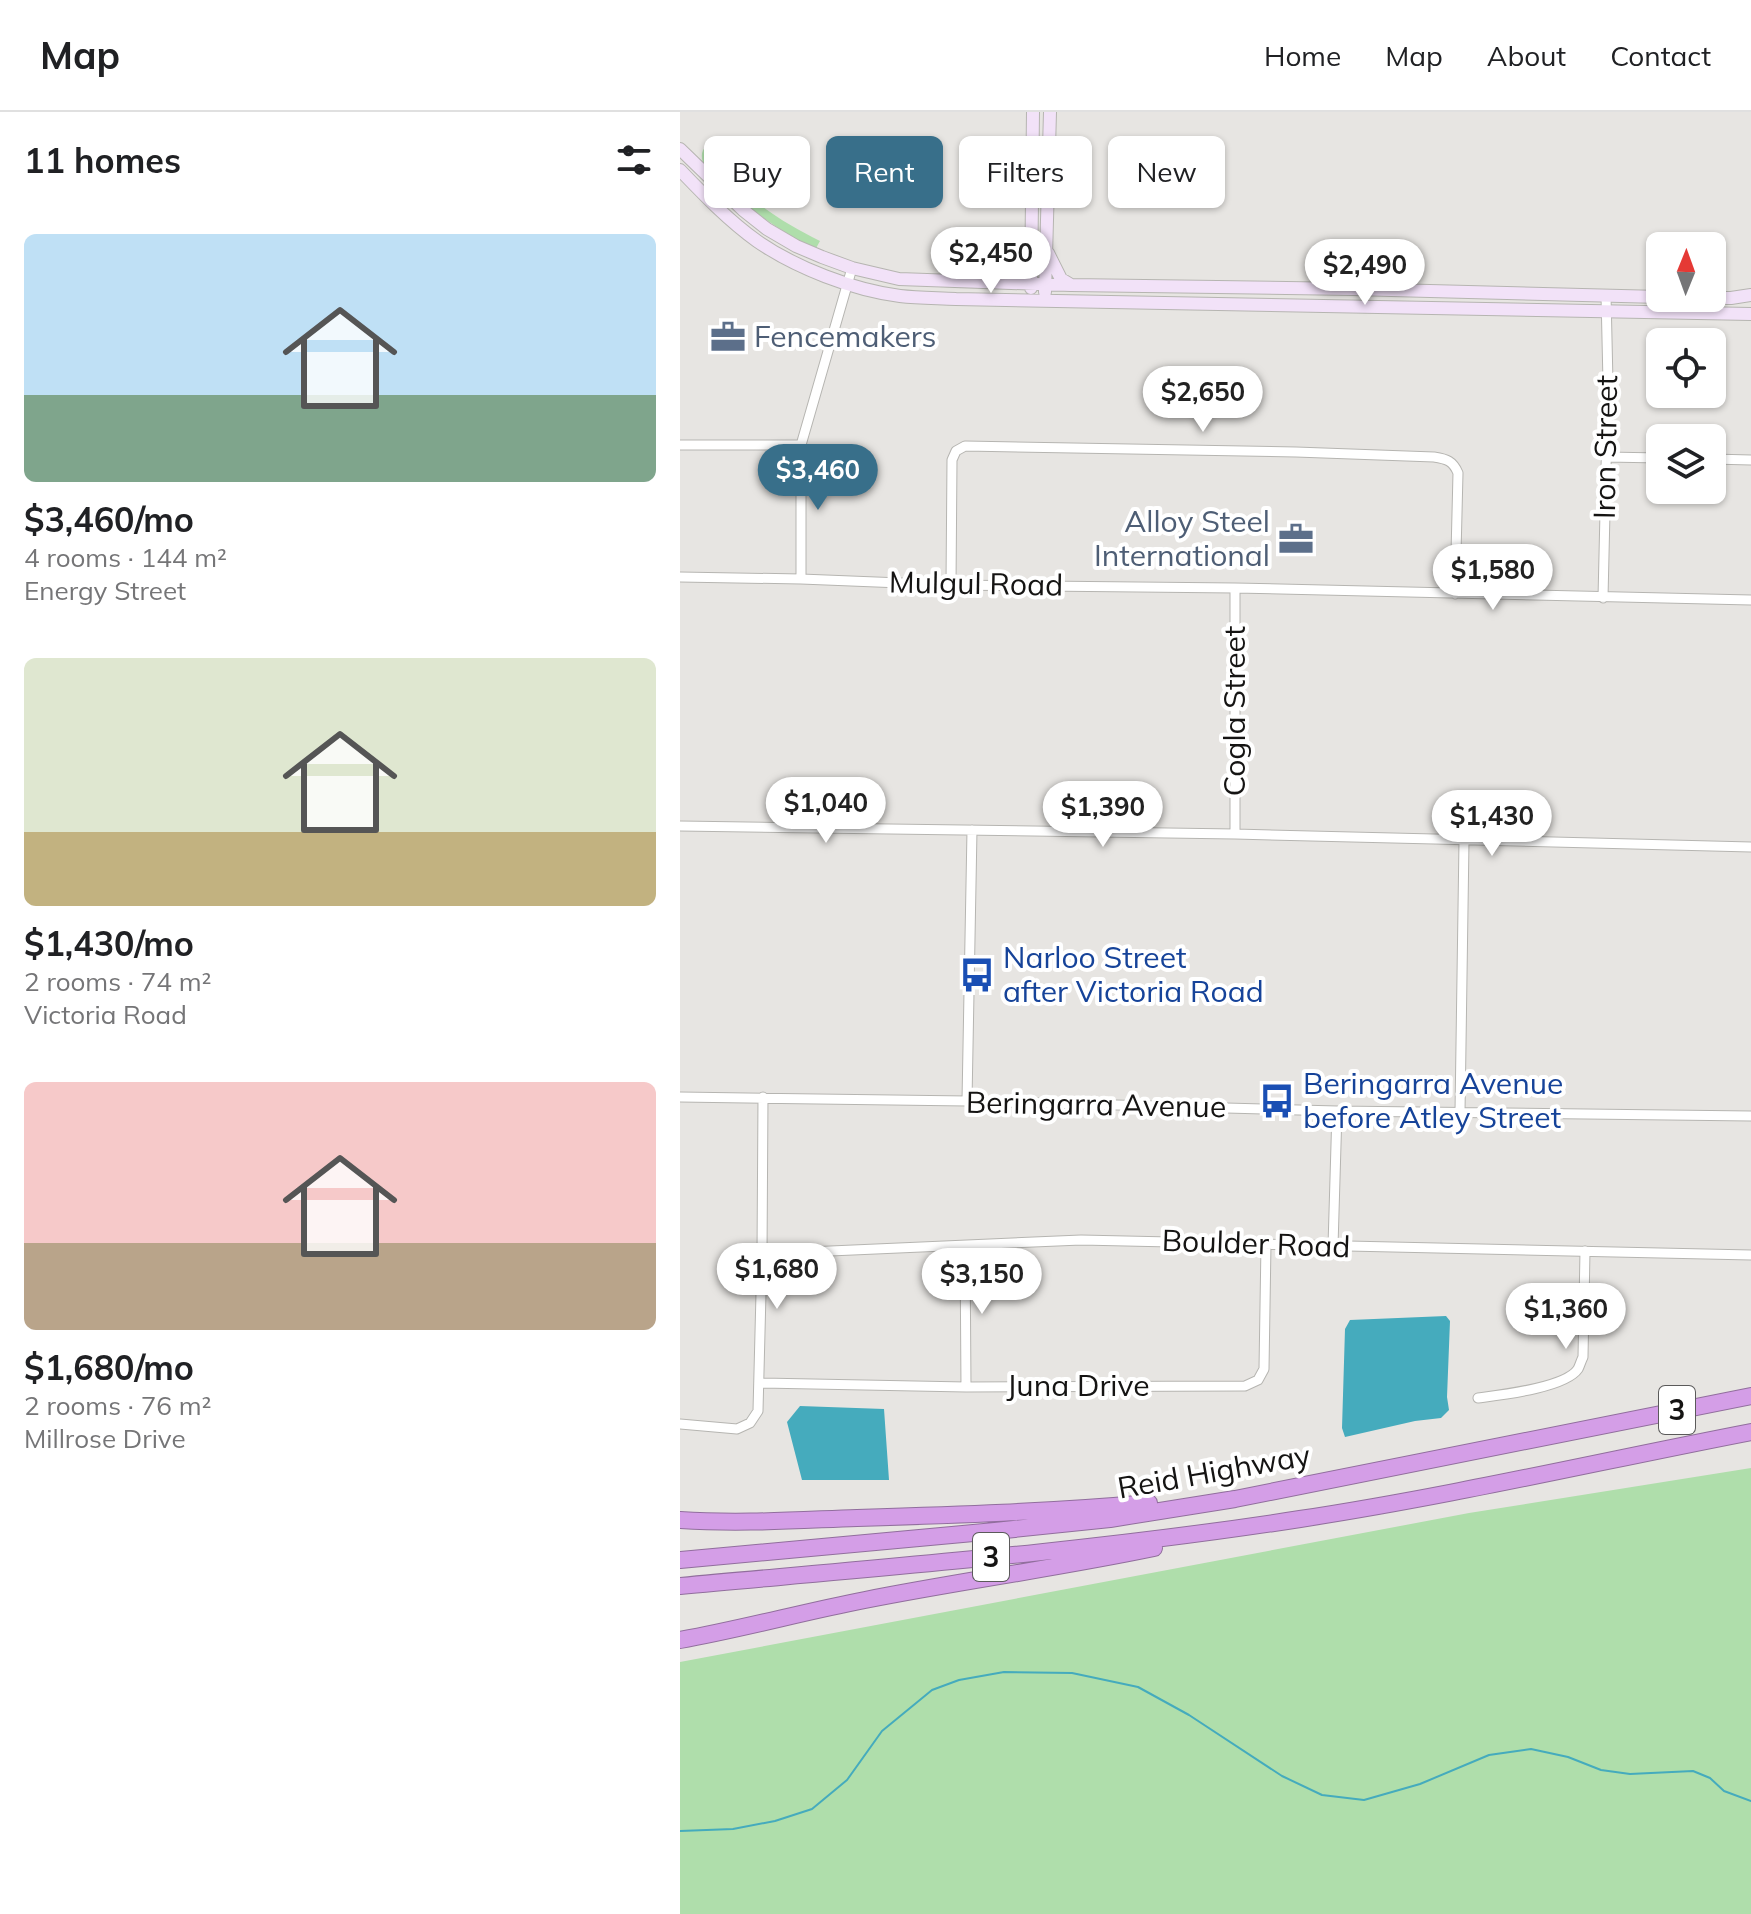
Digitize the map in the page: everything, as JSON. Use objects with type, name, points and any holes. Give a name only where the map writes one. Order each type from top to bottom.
[{"type":"highway","name":"Reid Highway","points":[[680,1560],[1110,1519],[1235,1499],[1751,1394]]},
{"type":"highway","name":"Reid Highway","points":[[680,1586],[1063,1551],[1301,1519],[1558,1472],[1751,1432]]},
{"type":"highway","points":[[680,1520],[974,1515],[1087,1508],[1285,1489]]},
{"type":"highway","points":[[680,1640],[823,1608],[1066,1566],[1301,1519]]},
{"type":"main road","points":[[1030,299],[1033,112]]},
{"type":"main road","points":[[1045,299],[1050,112]]},
{"type":"main road","points":[[682,156],[767,229],[796,246],[852,268],[899,279],[1646,296]]},
{"type":"main road","points":[[680,170],[737,225],[784,257],[848,283],[901,296],[1751,314]]},
{"type":"main road","points":[[1046,247],[1061,279],[1071,285]]},
{"type":"main road","points":[[923,281],[955,276],[1004,278],[1020,273],[1031,261]]},
{"type":"main road","points":[[1726,298],[1751,295]]},
{"type":"street","points":[[801,579],[801,445],[852,268]]},
{"type":"street","name":"Iron Street","points":[[1603,598],[1607,457],[1606,295]]},
{"type":"street","points":[[680,445],[801,445]]},
{"type":"street","points":[[951,585],[952,460],[956,451],[965,446],[1296,452],[1445,459],[1454,464],[1458,473],[1455,594]]},
{"type":"street","points":[[1607,457],[1646,458]]},
{"type":"street","points":[[1726,459],[1751,460]]},
{"type":"street","name":"Mulgul Road","points":[[680,577],[1751,600]]},
{"type":"street","name":"Cogla Street","points":[[1235,588],[1235,834]]},
{"type":"street","points":[[680,826],[1235,834],[1751,847]]},
{"type":"street","points":[[967,1101],[972,830]]},
{"type":"street","points":[[1460,1112],[1464,841]]},
{"type":"street","name":"Beringarra Avenue","points":[[680,1097],[1751,1116]]},
{"type":"street","points":[[680,1424],[737,1429],[750,1423],[758,1411],[763,1097]]},
{"type":"street","points":[[1333,1246],[1337,1111]]},
{"type":"street","name":"Boulder Road","points":[[762,1254],[1081,1240],[1751,1255]]},
{"type":"street","name":"Juna Drive","points":[[759,1383],[966,1387],[1245,1386],[1258,1380],[1264,1369],[1266,1244]]},
{"type":"street","points":[[965,1246],[966,1387]]},
{"type":"street","points":[[1478,1398],[1516,1393],[1553,1383],[1577,1370],[1583,1357],[1585,1251]]},
{"type":"green space","points":[[751,208],[765,208],[820,241],[815,250]]},
{"type":"green space","points":[[1751,1468],[1751,1914],[680,1914],[680,1662],[1469,1513]]},
{"type":"water","points":[[1446,1316],[1450,1321],[1449,1410],[1441,1418],[1345,1437],[1342,1428],[1345,1329],[1350,1320]]},
{"type":"water","points":[[800,1406],[884,1409],[889,1480],[802,1480],[787,1422]]},
{"type":"waterway","points":[[680,1831],[733,1829],[775,1821],[812,1809],[847,1780],[882,1731],[932,1690],[959,1680],[1004,1672],[1072,1673],[1138,1687],[1189,1715],[1282,1776],[1322,1795],[1364,1800],[1420,1784],[1489,1755],[1531,1749],[1568,1757],[1601,1770],[1630,1774],[1693,1771],[1710,1778],[1724,1791],[1751,1801]]},
{"type":"place","name":"Fencemakers","points":[[728,337]]},
{"type":"place","name":"Alloy Steel International","points":[[1296,539]]},
{"type":"place","name":"Narloo Street after Victoria Road","points":[[977,975]]},
{"type":"place","name":"Beringarra Avenue before Atley Street","points":[[1277,1101]]}]
